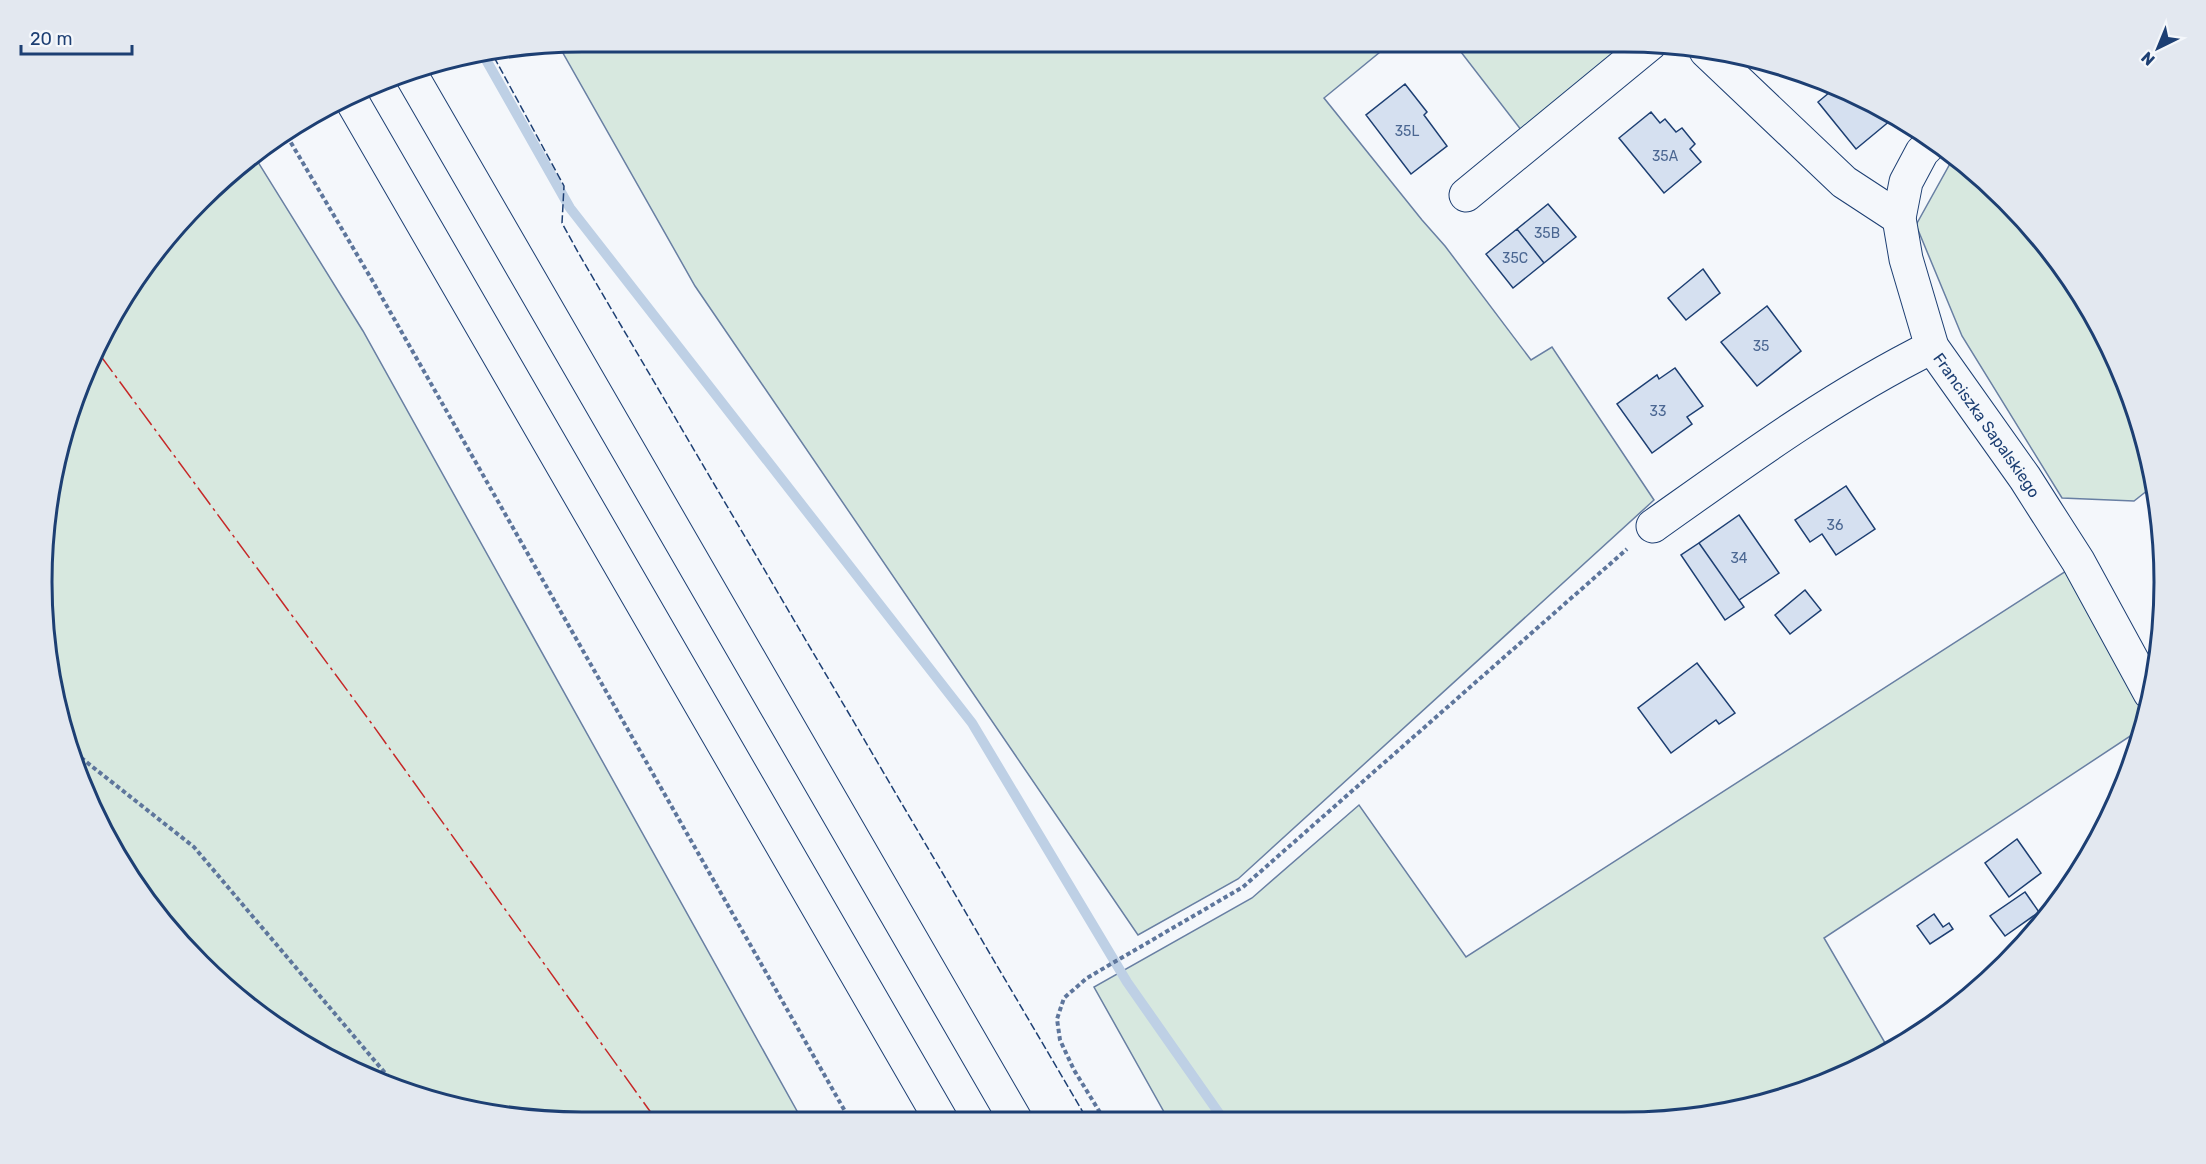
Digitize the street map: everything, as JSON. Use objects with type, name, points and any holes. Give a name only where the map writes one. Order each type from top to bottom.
[{"type":"main road","points":[[1467,195],[1639,53]]},
{"type":"main road","points":[[1717,61],[1844,182],[1899,218]]},
{"type":"main road","points":[[414,80],[1011,1112]]},
{"type":"main road","points":[[354,104],[936,1112]]},
{"type":"main road","name":"Franciszka Sapalskiego","points":[[1926,148],[1906,182],[1899,218],[1906,259],[1932,347],[2025,478],[2078,561],[2144,681]]},
{"type":"main road","points":[[1653,526],[1771,442],[1886,370],[1932,347]]},
{"type":"path","points":[[290,141],[378,291],[845,1112]]},
{"type":"path","points":[[1100,1112],[1074,1070],[1060,1040],[1057,1019],[1064,998],[1087,978],[1243,887],[1653,526]]},
{"type":"path","points":[[84,760],[194,847],[385,1073]]},
{"type":"shaded area","points":[[1380,52],[1324,98],[1445,246],[1531,360],[1552,347],[1654,500],[1238,879],[1138,935],[695,286],[563,53]]},
{"type":"shaded area","points":[[1461,52],[1626,52],[1525,135]]},
{"type":"shaded area","points":[[259,163],[363,331],[798,1112],[582,1112],[513,1107],[445,1093],[379,1071],[317,1041],[260,1002],[233,980],[184,931],[162,904],[123,847],[93,785],[71,719],[57,651],[52,582],[57,513],[63,479],[81,412],[107,348],[142,288],[184,233],[233,184]]},
{"type":"shaded area","points":[[1949,165],[1973,184],[2022,233],[2064,288],[2099,348],[2125,412],[2145,492],[2134,501],[2062,498],[1962,336],[1916,225]]},
{"type":"shaded area","points":[[2066,571],[2140,698],[2130,736],[1824,938],[1885,1043],[1827,1071],[1761,1093],[1693,1107],[1624,1112],[1164,1112],[1094,987],[1252,898],[1359,805],[1466,957]]},
{"type":"building","points":[[1405,84],[1427,112],[1424,115],[1447,146],[1411,174],[1366,115]]},
{"type":"building","points":[[1828,94],[1888,122],[1856,149],[1818,102]]},
{"type":"building","points":[[1651,112],[1660,123],[1665,119],[1676,132],[1682,128],[1695,144],[1690,149],[1701,162],[1664,193],[1619,138]]},
{"type":"building","points":[[1548,204],[1576,237],[1544,263],[1517,229]]},
{"type":"building","points":[[1517,229],[1544,263],[1513,288],[1486,254]]},
{"type":"building","points":[[1703,269],[1720,293],[1686,320],[1668,298]]},
{"type":"building","points":[[1767,306],[1801,351],[1757,386],[1721,342]]},
{"type":"building","points":[[1675,368],[1703,406],[1687,417],[1692,424],[1652,453],[1617,404],[1657,375],[1659,379]]},
{"type":"building","points":[[1846,486],[1875,529],[1836,555],[1822,534],[1810,542],[1795,520]]},
{"type":"building","points":[[1739,515],[1779,573],[1739,600],[1699,543]]},
{"type":"building","points":[[1699,543],[1744,607],[1725,620],[1681,555]]},
{"type":"building","points":[[1805,590],[1821,610],[1790,634],[1775,615]]},
{"type":"building","points":[[1697,663],[1735,713],[1719,724],[1716,720],[1671,753],[1638,708]]},
{"type":"building","points":[[2017,839],[2041,873],[2009,897],[1985,863]]},
{"type":"building","points":[[2025,892],[2038,911],[2005,936],[1990,916]]},
{"type":"building","points":[[1934,914],[1943,927],[1949,923],[1953,929],[1930,944],[1917,926]]},
{"type":"waterway","points":[[487,62],[570,208],[972,723],[1127,982],[1218,1112]]},
{"type":"fence","points":[[496,60],[564,186],[562,223],[579,254],[1083,1112]]},
{"type":"power","points":[[102,358],[372,724],[651,1112]]}]
